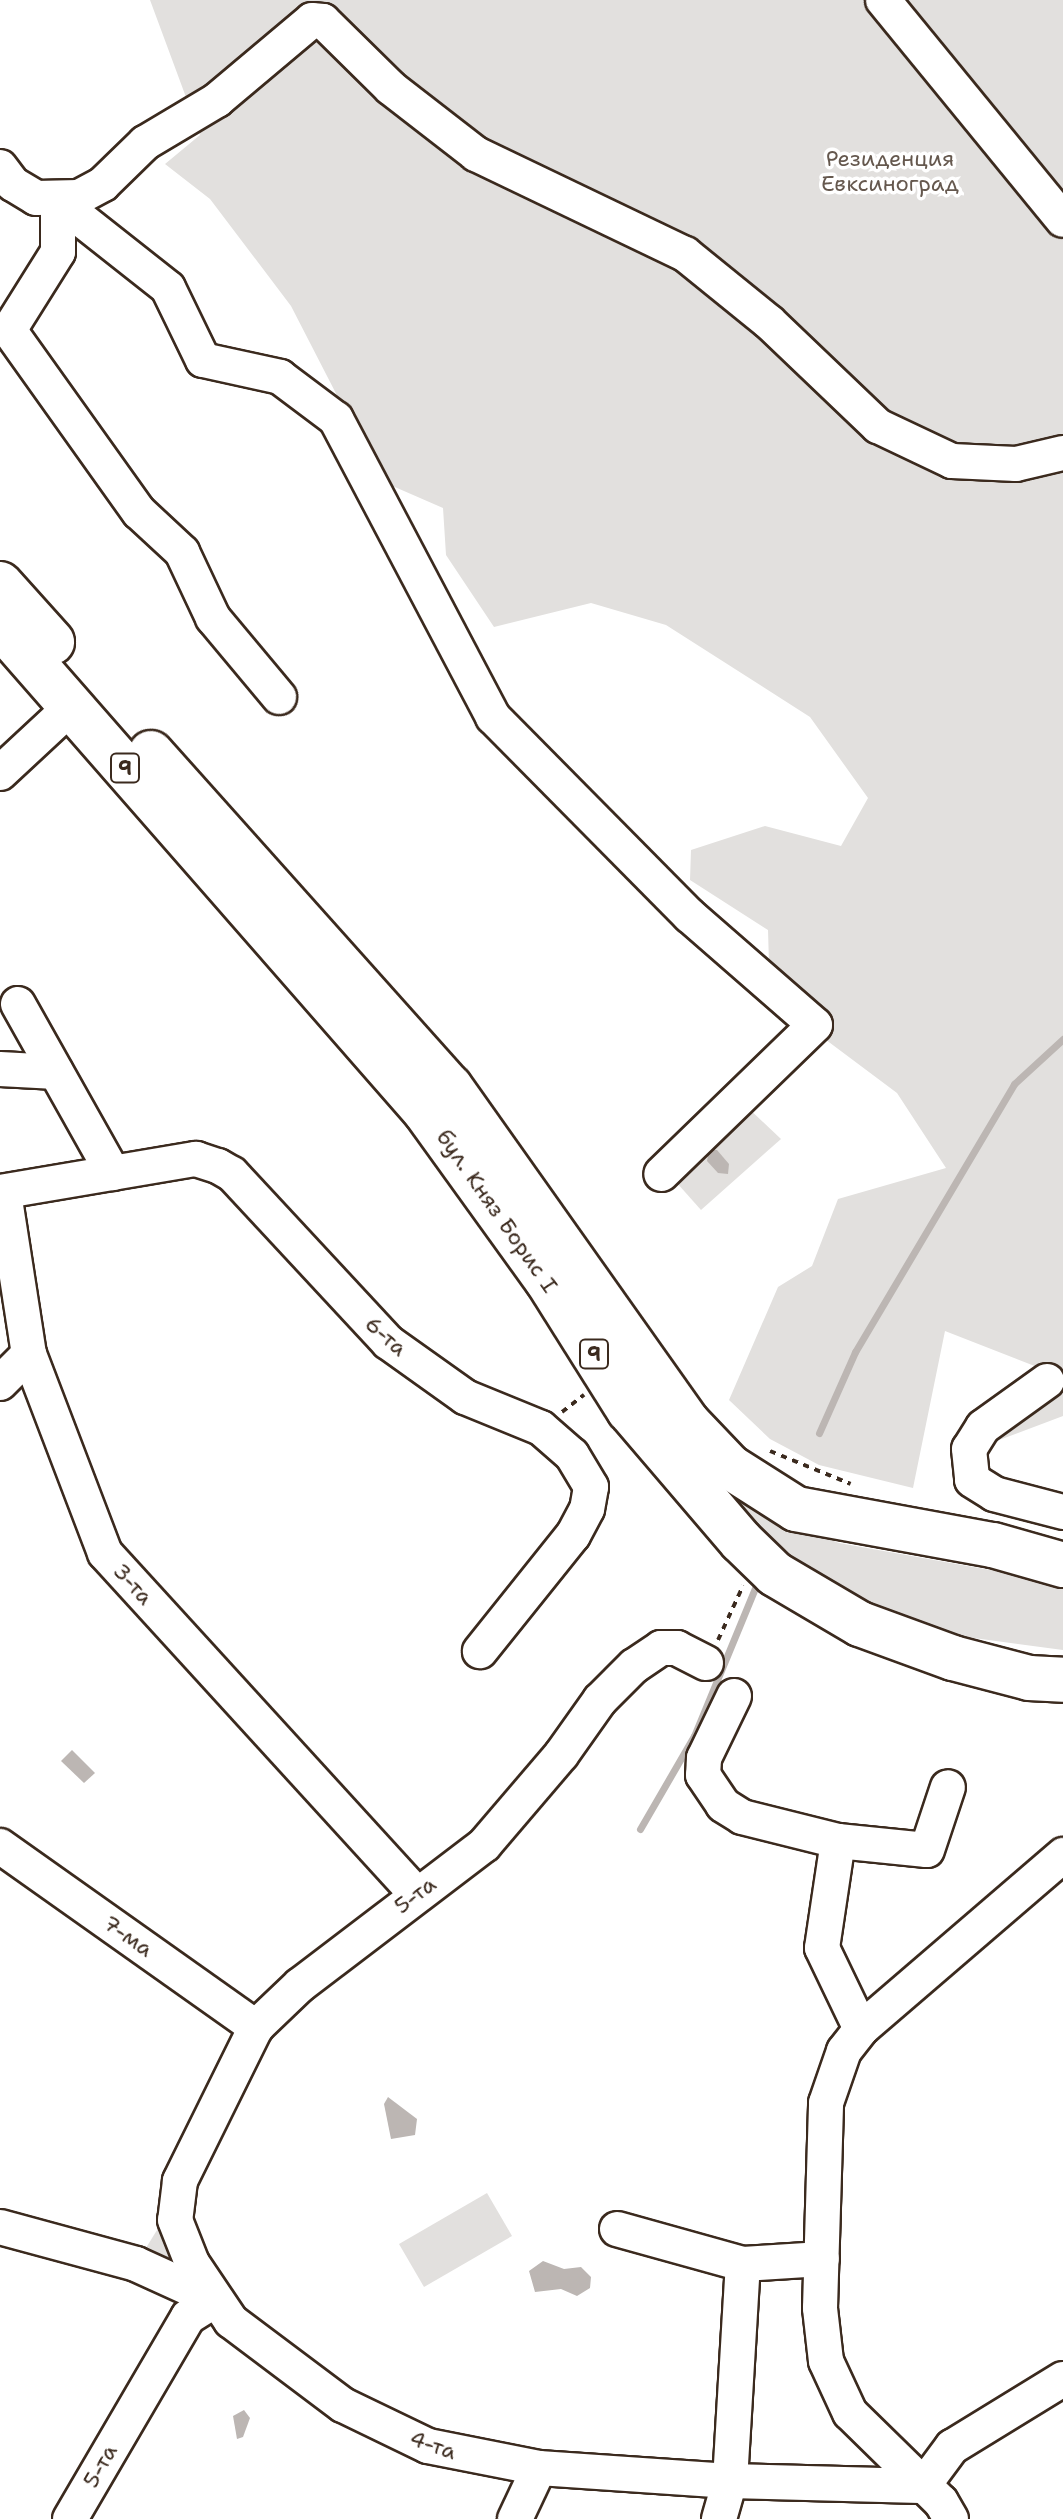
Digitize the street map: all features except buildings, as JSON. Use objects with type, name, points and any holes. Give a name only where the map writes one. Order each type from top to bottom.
[{"type":"highway","name":"бул. Княз Борис I","points":[[0,584],[406,1034],[450,1087],[688,1423],[730,1467],[796,1509],[993,1545],[1063,1565]]},
{"type":"highway","name":"бул. Княз Борис I","points":[[0,625],[425,1111],[547,1280],[611,1381],[662,1453],[741,1541],[775,1574],[860,1624],[953,1658],[1029,1678],[1063,1680]]},
{"type":"street","points":[[883,0],[1063,220]]},
{"type":"street","points":[[0,167],[13,184],[36,198],[58,201],[103,184],[145,143],[217,100],[312,20],[323,21],[391,88],[476,154],[685,254],[769,322],[878,426],[952,461],[1016,464],[1063,453]]},
{"type":"street","points":[[58,201],[58,252],[9,330],[139,512],[182,552],[213,618],[279,697]]},
{"type":"street","points":[[58,201],[168,288],[203,360],[280,377],[336,419],[493,717],[689,915],[815,1025],[661,1174]]},
{"type":"street","points":[[0,773],[72,706]]},
{"type":"street","points":[[18,1004],[113,1173]]},
{"type":"street","points":[[0,1069],[56,1072]]},
{"type":"street","name":"6-та","points":[[2,1193],[196,1159],[218,1166],[388,1342],[465,1397],[541,1428],[584,1472],[591,1487],[587,1509],[573,1535],[480,1651]]},
{"type":"street","name":"3-та","points":[[2,1193],[29,1354],[105,1553],[415,1893]]},
{"type":"street","points":[[0,1383],[29,1354]]},
{"type":"street","points":[[1047,1381],[983,1427],[969,1449],[972,1480],[994,1494],[1063,1512]]},
{"type":"street","name":"5-та","points":[[70,2519],[188,2317],[215,2300],[180,2239],[175,2201],[180,2181],[256,2027],[300,1985],[415,1893],[484,1845],[561,1755],[600,1700],[634,1666],[661,1648],[677,1648],[706,1663]]},
{"type":"street","points":[[734,1696],[704,1758],[708,1790],[742,1817],[838,1841],[927,1850],[948,1787]]},
{"type":"street","points":[[838,1841],[822,1948],[861,2029]]},
{"type":"street","name":"7-ма","points":[[0,1846],[256,2027]]},
{"type":"street","points":[[951,2519],[923,2486],[873,2438],[837,2393],[823,2334],[826,2103],[839,2062],[861,2029],[1063,1855]]},
{"type":"street","name":"4-та","points":[[0,2227],[136,2264],[215,2300],[231,2321],[291,2368],[386,2428],[442,2450],[539,2468],[730,2481],[923,2486]]},
{"type":"street","points":[[617,2229],[743,2264],[822,2259]]},
{"type":"street","points":[[719,2519],[730,2481],[743,2264]]},
{"type":"street","points":[[923,2486],[952,2447],[1063,2379]]},
{"type":"street","points":[[515,2519],[539,2468]]},
{"type":"path","points":[[541,1428],[611,1381]]},
{"type":"path","points":[[706,1663],[747,1577],[741,1541]]},
{"type":"green space","name":"Резиденция Евксиноград","points":[[150,0],[1063,0],[1063,1416],[991,1443],[1050,1372],[945,1331],[913,1488],[819,1465],[770,1439],[729,1400],[778,1287],[812,1266],[838,1199],[946,1168],[897,1093],[770,998],[768,930],[690,880],[691,850],[765,826],[841,846],[868,798],[810,717],[666,625],[591,603],[494,627],[446,555],[443,508],[381,481],[291,306],[210,199],[165,164],[200,135]]},
{"type":"green space","points":[[744,1104],[781,1139],[701,1210],[669,1174]]},
{"type":"green space","points":[[714,1483],[778,1520],[839,1543],[1063,1583],[1063,1650],[959,1636],[880,1612],[771,1549]]},
{"type":"green space","points":[[487,2193],[512,2236],[424,2287],[399,2244]]},
{"type":"green space","points":[[175,2201],[192,2263],[136,2264]]},
{"type":"shaded area","points":[[709,1150],[717,1150],[729,1164],[728,1174],[718,1173],[707,1161]]},
{"type":"shaded area","points":[[72,1750],[95,1773],[84,1783],[61,1761]]},
{"type":"shaded area","points":[[388,2097],[417,2119],[415,2135],[391,2139],[384,2104]]},
{"type":"shaded area","points":[[543,2261],[564,2269],[581,2267],[591,2277],[590,2288],[577,2296],[561,2289],[535,2292],[529,2271]]},
{"type":"shaded area","points":[[244,2410],[250,2418],[243,2437],[237,2439],[233,2416]]},
{"type":"waterway","points":[[819,1433],[855,1352],[1014,1084],[1063,1039]]},
{"type":"waterway","points":[[640,1829],[694,1736],[755,1588]]}]
